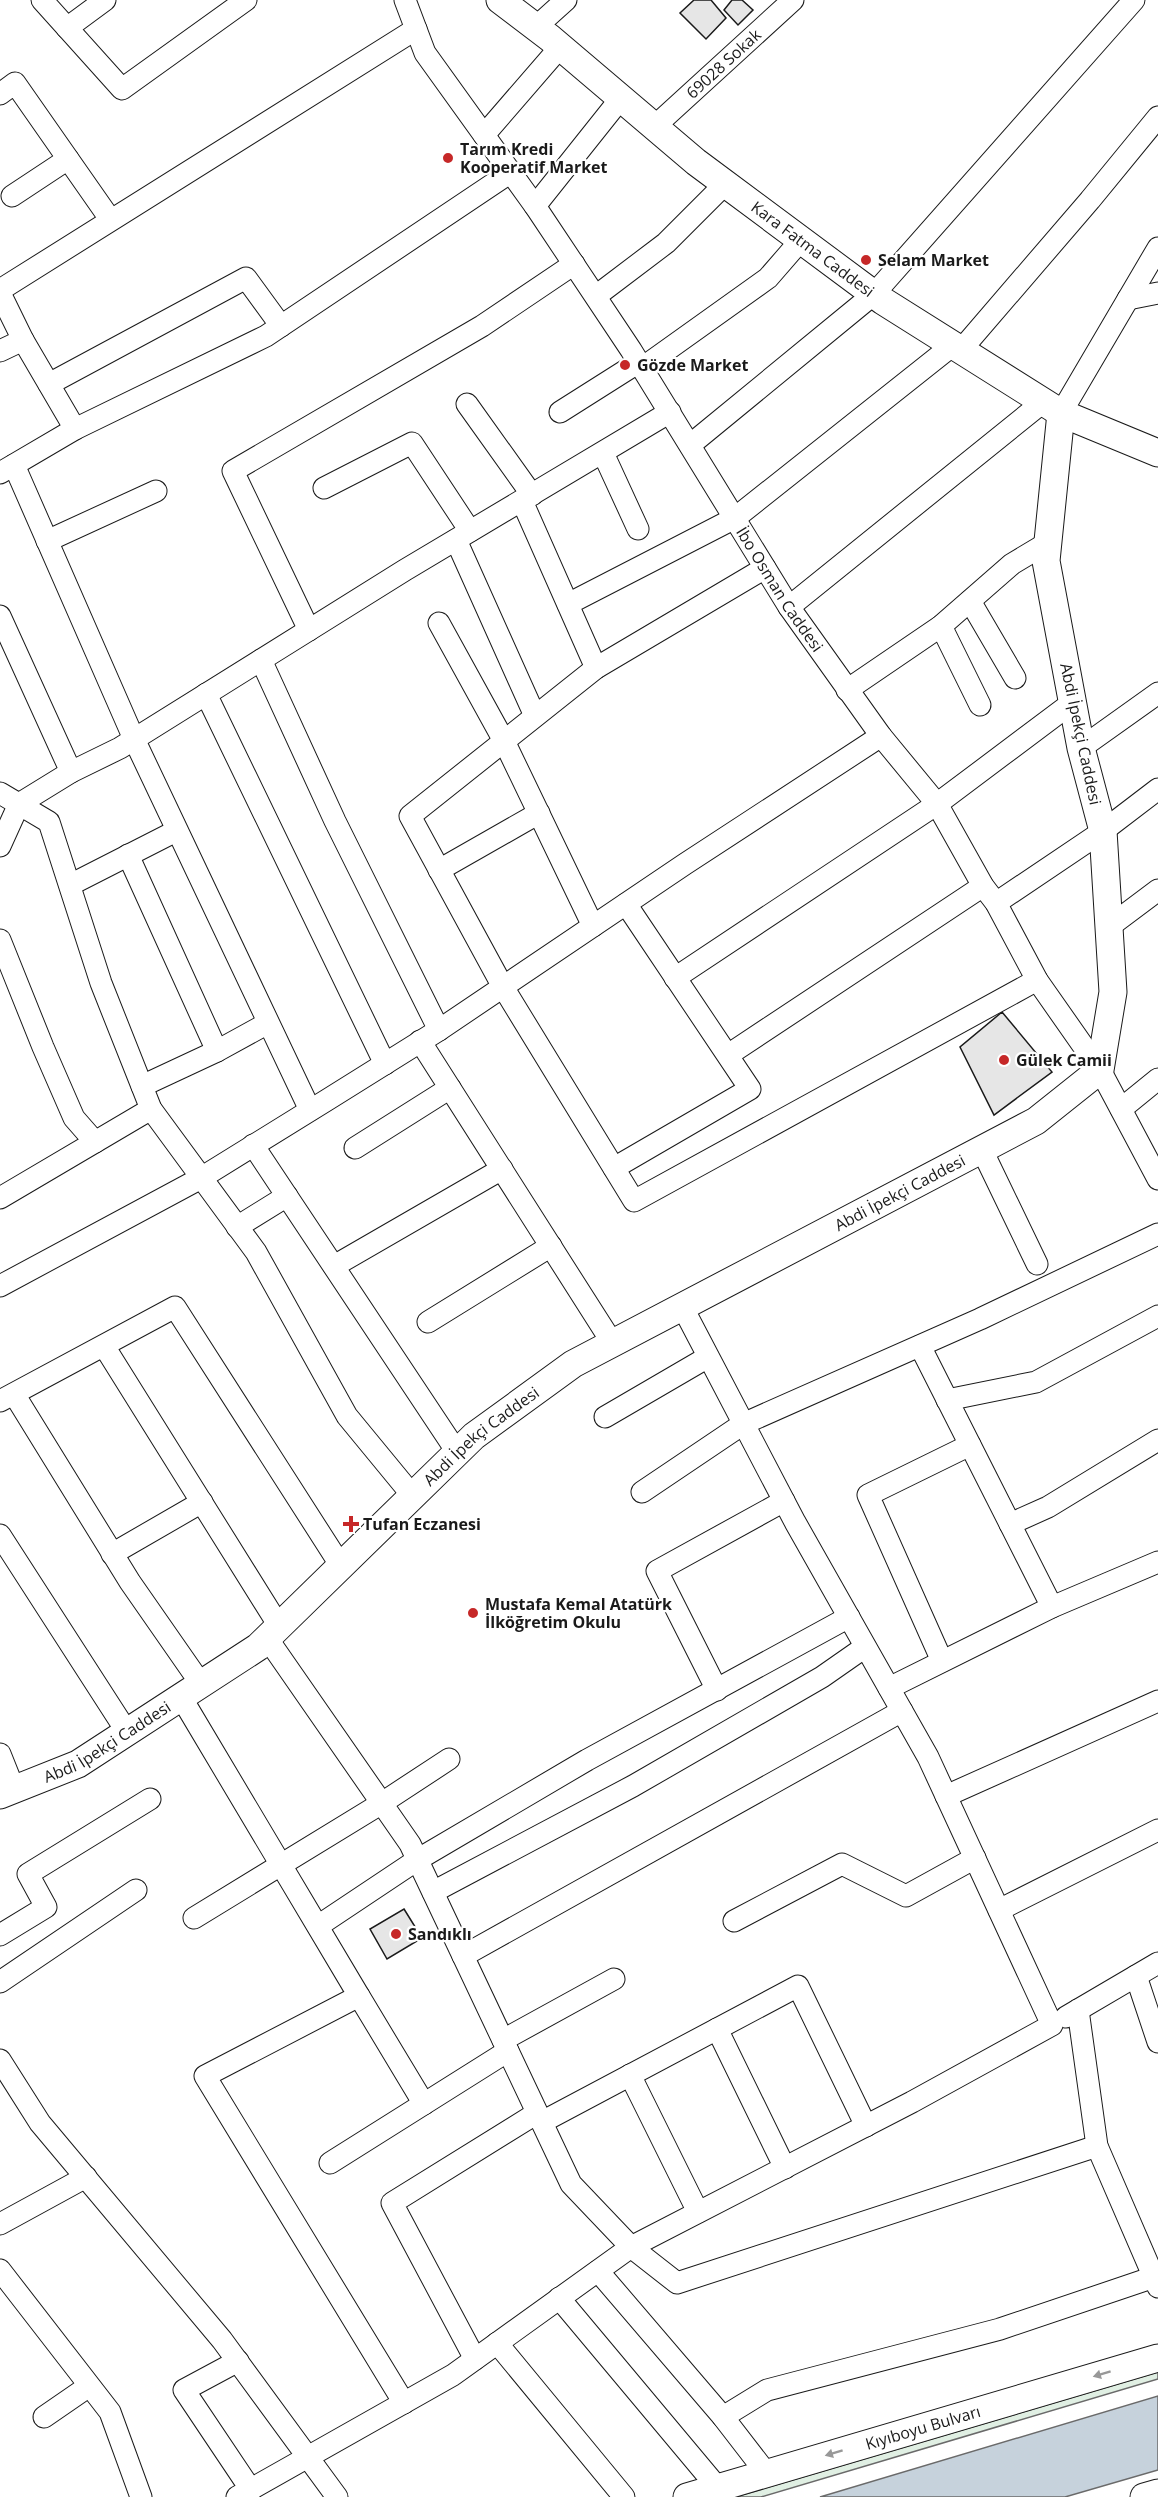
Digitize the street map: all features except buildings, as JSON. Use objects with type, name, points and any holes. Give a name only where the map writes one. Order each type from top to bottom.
[{"type":"main road","name":"Kara Fatma Caddesi","points":[[500,0],[561,46],[725,184],[874,294],[1052,407],[1158,453]]},
{"type":"main road","name":"Abdi İpekçi Caddesi","points":[[7,1792],[78,1764],[258,1647],[474,1436],[573,1364],[1036,1121],[1100,1070],[1113,992],[1110,926],[1103,831],[1081,748],[1046,561],[1052,407]]},
{"type":"main road","name":"Kıyıboyu Bulvarı","points":[[687,2497],[1158,2358]]},
{"type":"main road","points":[[1144,2497],[1158,2493]]},
{"type":"street","points":[[42,0],[122,89],[246,0]]},
{"type":"street","points":[[67,28],[105,0]]},
{"type":"street","name":"İbo Osman Caddesi","points":[[405,0],[425,53],[535,206],[596,296],[641,365],[789,607],[880,736],[937,804],[1037,980],[1100,1070],[1158,1179]]},
{"type":"street","points":[[537,27],[566,0]]},
{"type":"street","points":[[650,123],[774,0]]},
{"type":"street","name":"69028 Sokak","points":[[650,123],[793,0]]},
{"type":"street","points":[[690,445],[874,294],[1134,0]]},
{"type":"street","points":[[75,429],[23,340],[0,291],[110,219],[416,29]]},
{"type":"street","points":[[483,135],[561,46]]},
{"type":"street","points":[[0,94],[15,83],[110,219]]},
{"type":"street","points":[[535,206],[621,98]]},
{"type":"street","points":[[568,604],[735,518],[957,347],[1090,200],[1158,117]]},
{"type":"street","points":[[12,196],[68,159]]},
{"type":"street","points":[[310,1110],[176,831],[48,542],[7,469],[75,429],[266,336],[511,172]]},
{"type":"street","points":[[596,296],[666,243],[725,184]]},
{"type":"street","points":[[560,412],[641,365],[768,278],[801,240]]},
{"type":"street","name":"Abdi İpekçi Caddesi","points":[[1052,407],[1128,299],[1158,248]]},
{"type":"street","points":[[309,630],[233,471],[482,326],[574,264]]},
{"type":"street","points":[[49,384],[246,278],[281,326]]},
{"type":"street","points":[[1128,299],[1158,293]]},
{"type":"street","points":[[0,351],[23,340]]},
{"type":"street","points":[[467,404],[527,498],[568,604],[596,668]]},
{"type":"street","points":[[789,607],[1052,407]]},
{"type":"street","points":[[0,846],[19,804],[71,772],[134,739],[463,536],[670,412]]},
{"type":"street","points":[[324,488],[412,443],[463,536],[535,716]]},
{"type":"street","points":[[603,453],[638,529]]},
{"type":"street","points":[[48,542],[156,491]]},
{"type":"street","points":[[847,690],[941,626],[1012,564],[1047,543]]},
{"type":"street","points":[[765,567],[596,668],[410,816],[503,987],[634,1201],[1037,980]]},
{"type":"street","points":[[970,601],[1016,678]]},
{"type":"street","points":[[0,616],[5,641],[71,772]]},
{"type":"street","points":[[439,623],[504,741],[593,926]]},
{"type":"street","points":[[941,626],[980,705]]},
{"type":"street","points":[[261,660],[335,821],[439,1030]]},
{"type":"street","points":[[1081,748],[1158,693]]},
{"type":"street","points":[[206,694],[385,1064]]},
{"type":"street","points":[[675,978],[937,804],[1073,702]]},
{"type":"street","points":[[0,1286],[201,1178],[385,1064],[880,736]]},
{"type":"street","points":[[728,1055],[990,894],[1103,831],[1158,789]]},
{"type":"street","points":[[0,794],[49,822],[101,983],[151,1109],[256,1252],[347,1416],[412,1496]]},
{"type":"street","points":[[440,870],[539,813]]},
{"type":"street","points":[[70,885],[176,831]]},
{"type":"street","points":[[128,855],[217,1051]]},
{"type":"street","points":[[1110,926],[1158,890]]},
{"type":"street","points":[[614,1168],[750,1089],[626,904]]},
{"type":"street","points":[[0,940],[74,1118],[95,1143]]},
{"type":"street","points":[[142,1086],[217,1051],[268,1023]]},
{"type":"street","points":[[420,1041],[613,1344]]},
{"type":"street","points":[[1121,1109],[1158,1080]]},
{"type":"street","points":[[355,1148],[450,1088]]},
{"type":"street","points":[[0,1198],[151,1109]]},
{"type":"street","points":[[254,1145],[457,1452]]},
{"type":"street","points":[[982,1150],[1037,1264]]},
{"type":"street","points":[[334,1266],[502,1169]]},
{"type":"street","points":[[237,1227],[287,1196]]},
{"type":"street","points":[[642,1492],[743,1424],[920,1346],[1158,1234]]},
{"type":"street","points":[[428,1322],[551,1246]]},
{"type":"street","points":[[341,1566],[175,1307],[7,1397],[112,1554],[191,1690],[280,1864],[424,2104]]},
{"type":"street","points":[[683,1308],[784,1501],[928,1757],[1052,2025]]},
{"type":"street","points":[[947,1400],[1036,1382],[1158,1316]]},
{"type":"street","points":[[104,1346],[202,1503],[273,1632],[417,1860],[571,2184],[631,2247],[677,2283],[1097,2145]]},
{"type":"street","points":[[920,1346],[1053,1606]]},
{"type":"street","points":[[605,1418],[708,1357]]},
{"type":"street","points":[[1010,1524],[1048,1507],[1158,1440]]},
{"type":"street","points":[[942,1661],[868,1495],[970,1445]]},
{"type":"street","points":[[717,1690],[657,1571],[784,1501]]},
{"type":"street","points":[[112,1554],[202,1503]]},
{"type":"street","points":[[0,1535],[127,1732]]},
{"type":"street","points":[[889,1688],[1053,1606],[1158,1562]]},
{"type":"street","points":[[318,1926],[417,1860],[587,1760],[849,1617]]},
{"type":"street","points":[[433,1892],[633,1786],[822,1677],[865,1647]]},
{"type":"street","points":[[946,1796],[1158,1701]]},
{"type":"street","points":[[463,1956],[902,1711]]},
{"type":"street","points":[[0,1754],[7,1792]]},
{"type":"street","points":[[194,1918],[382,1803],[449,1758]]},
{"type":"street","points":[[0,1935],[46,1907],[28,1875],[150,1799]]},
{"type":"street","points":[[999,1910],[1158,1830]]},
{"type":"street","points":[[734,1921],[842,1864],[906,1896],[975,1858]]},
{"type":"street","points":[[0,1982],[136,1890]]},
{"type":"street","points":[[238,2361],[184,2390],[244,2493],[310,2458],[453,2375],[631,2247],[866,2126],[1052,2025],[1158,1964]]},
{"type":"street","points":[[1136,1976],[1158,2042]]},
{"type":"street","points":[[330,2163],[424,2104],[506,2046],[614,1979]]},
{"type":"street","points":[[475,2358],[392,2204],[540,2117],[630,2075],[798,1986],[866,2126]]},
{"type":"street","points":[[359,1996],[205,2076],[404,2403]]},
{"type":"street","points":[[723,2417],[766,2390],[1000,2329],[1156,2282],[1097,2145],[1078,2010]]},
{"type":"street","points":[[717,2029],[785,2168]]},
{"type":"street","points":[[0,2060],[40,2123],[238,2361],[337,2497]]},
{"type":"street","points":[[630,2075],[698,2212]]},
{"type":"street","points":[[0,2224],[86,2177]]},
{"type":"street","points":[[0,2270],[110,2412],[141,2497]]},
{"type":"street","points":[[598,2271],[723,2417],[766,2474]]},
{"type":"street","points":[[560,2298],[718,2488]]},
{"type":"street","points":[[497,2343],[624,2497]]},
{"type":"street","points":[[44,2417],[90,2386]]},
{"type":"green space","points":[[1158,2372],[1158,2379],[761,2497],[735,2497]]},
{"type":"shaded area","points":[[1158,2396],[1158,2470],[1065,2497],[820,2497]]},
{"type":"place","name":"Tarım Kredi Kooperatif Market","points":[[448,158]]},
{"type":"place","name":"Selam Market","points":[[866,260]]},
{"type":"place","name":"Gözde Market","points":[[625,365]]},
{"type":"place","name":"Gülek Camii","points":[[1004,1060]]},
{"type":"place","name":"Tufan Eczanesi","points":[[351,1524]]},
{"type":"place","name":"Mustafa Kemal Atatürk İlköğretim Okulu","points":[[473,1613]]},
{"type":"place","name":"Sandıklı","points":[[396,1934]]}]
